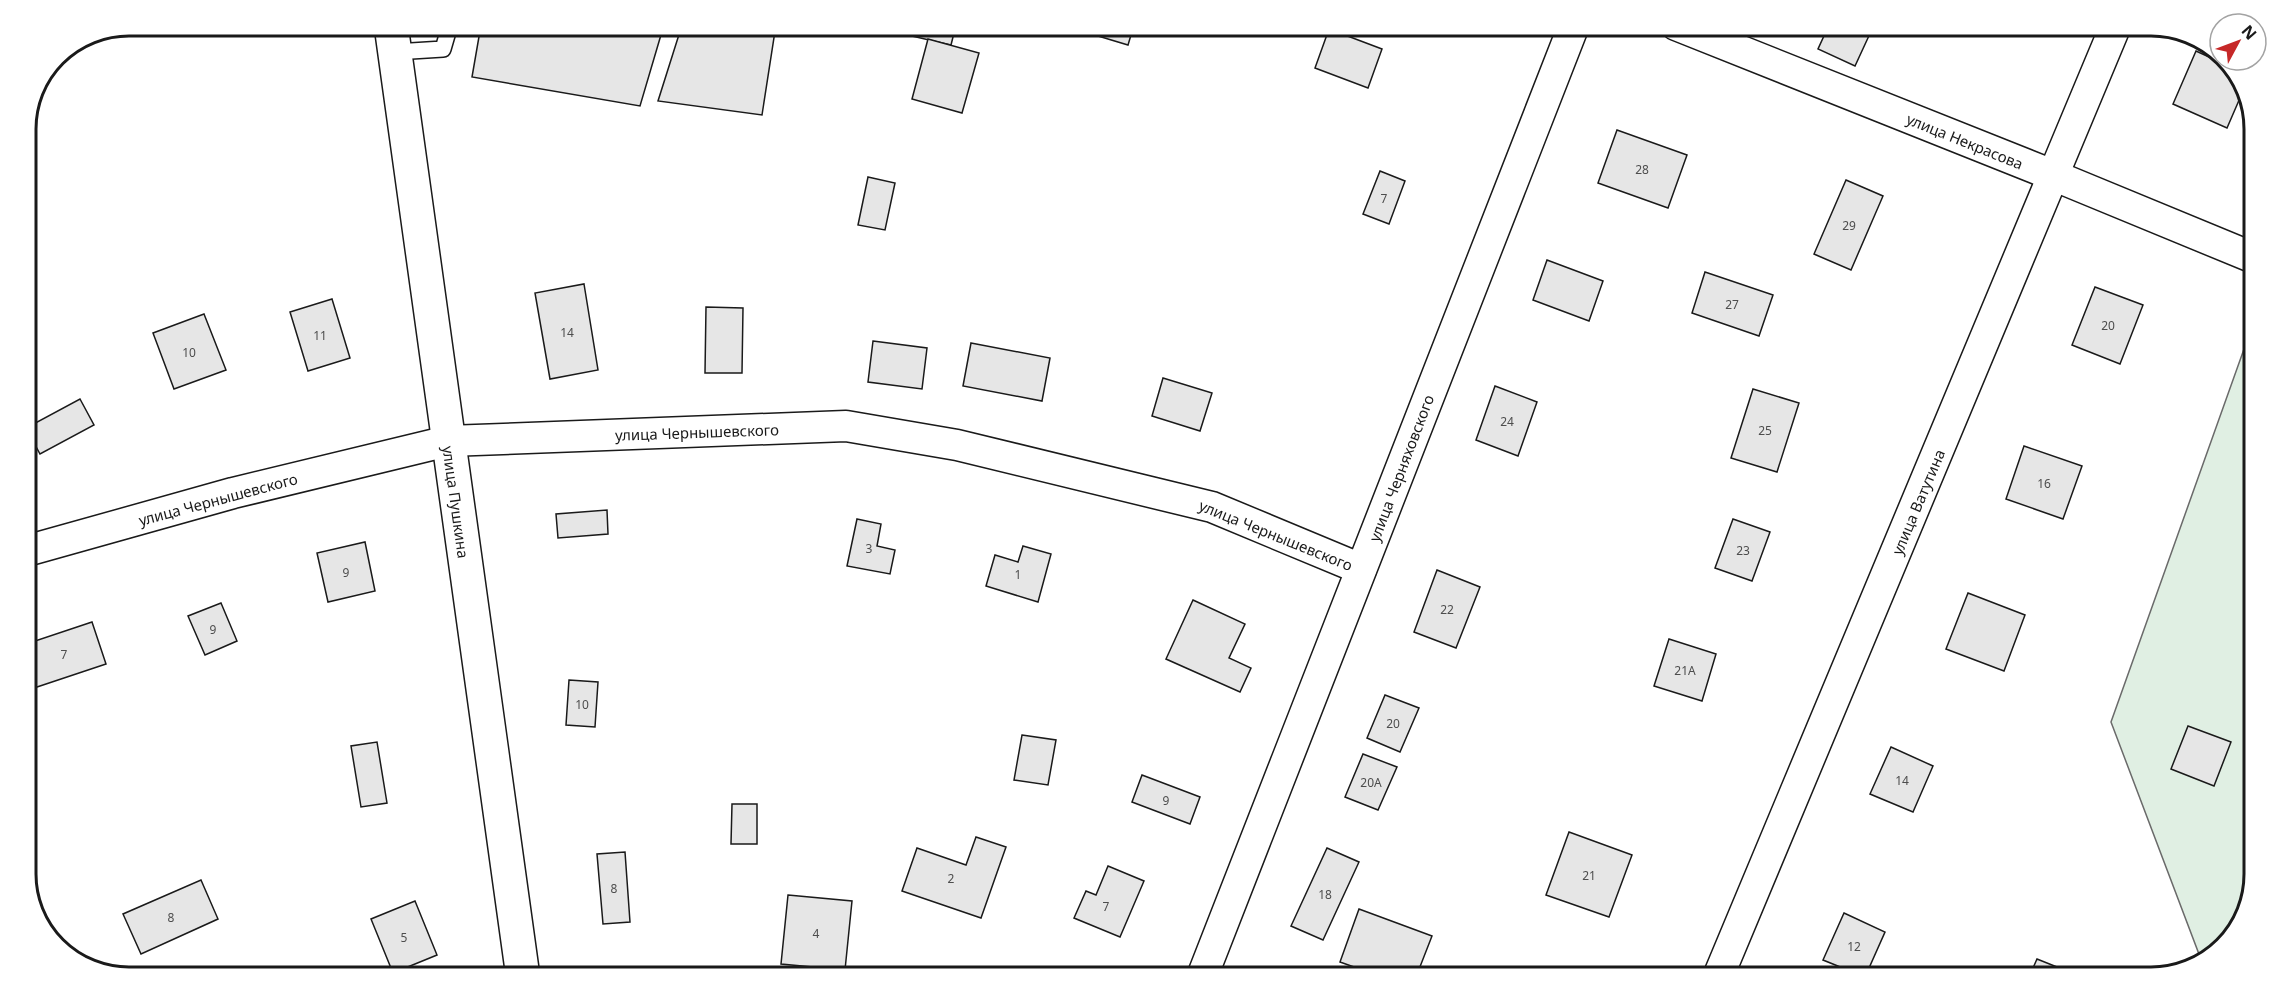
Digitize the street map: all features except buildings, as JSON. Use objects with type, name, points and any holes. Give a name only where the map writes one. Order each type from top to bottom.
[{"type":"street","name":"улица Черняховского","points":[[1206,967],[1570,36]]},
{"type":"street","name":"улица Некрасова","points":[[1701,36],[2055,176],[2244,254]]},
{"type":"street","name":"улица Ватутина","points":[[1723,967],[2112,36]]},
{"type":"street","name":"улица Пушкина","points":[[393,39],[521,967]]},
{"type":"street","name":"улица Чернышевского","points":[[36,548],[232,493],[448,441],[846,426],[957,445],[1212,507],[1361,569]]},
{"type":"lane","points":[[393,39],[443,50],[447,36]]},
{"type":"green space","points":[[2244,349],[2244,874],[2242,892],[2232,920],[2221,935],[2199,953],[2111,722]]}]
